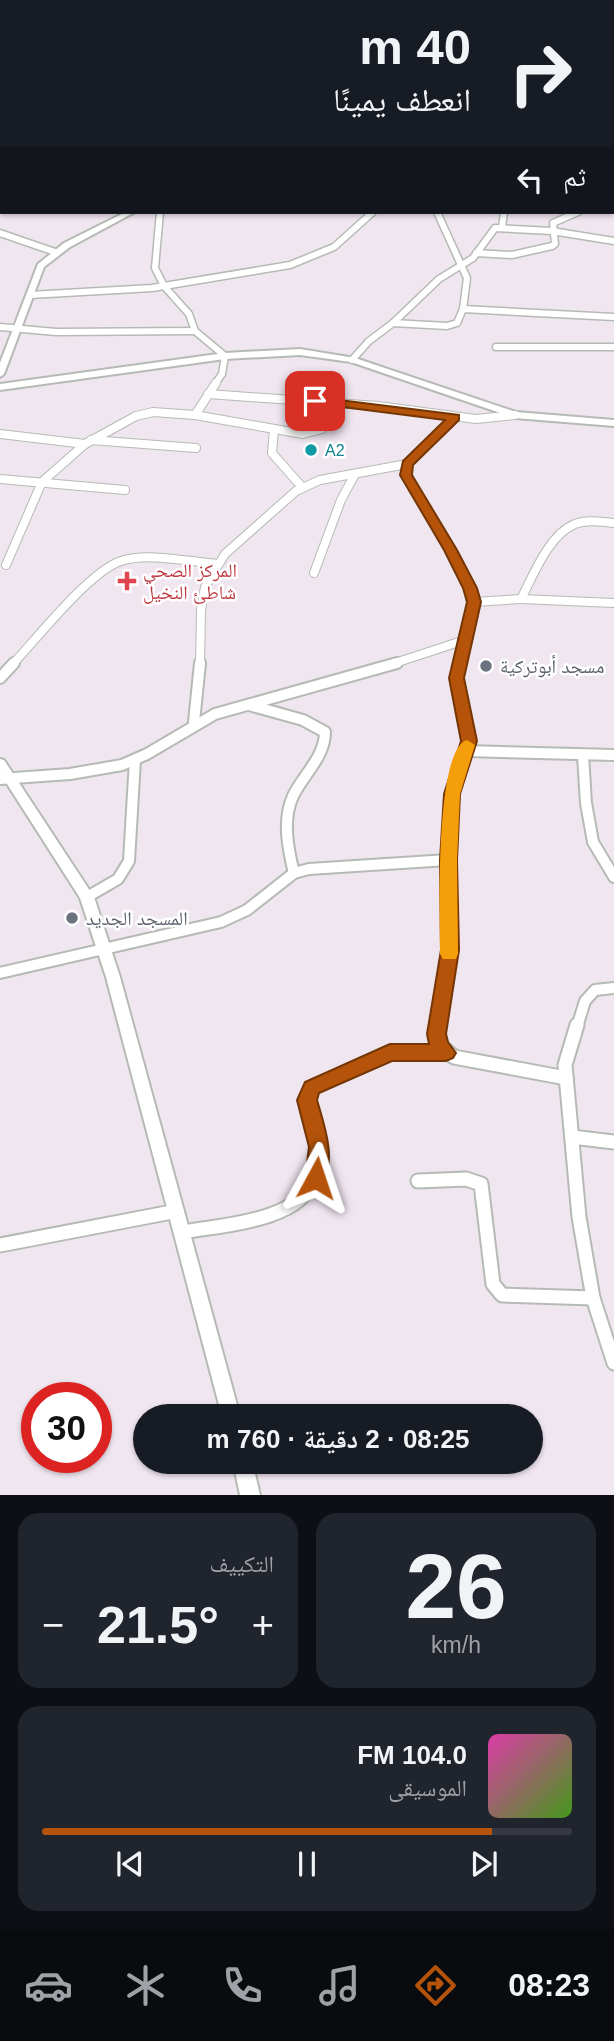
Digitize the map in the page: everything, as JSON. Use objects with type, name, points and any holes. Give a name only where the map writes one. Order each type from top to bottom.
[{"type":"street","points":[[279,0],[305,0]]},
{"type":"street","points":[[0,374],[14,330],[41,266],[55,252],[127,214]]},
{"type":"street","points":[[160,214],[155,268],[164,286],[189,314],[195,331],[225,356]]},
{"type":"street","points":[[30,295],[164,286],[267,270],[300,262],[334,247],[371,214]]},
{"type":"street","points":[[393,323],[447,326],[457,323],[463,309],[467,278],[438,214]]},
{"type":"street","points":[[502,227],[504,214]]},
{"type":"street","points":[[476,253],[512,255],[546,248],[555,244],[552,232],[557,219],[572,214]]},
{"type":"street","points":[[352,360],[369,341],[393,323],[439,279],[462,266],[476,253],[491,231],[502,227],[614,241]]},
{"type":"street","points":[[0,233],[55,252]]},
{"type":"street","points":[[463,309],[614,317]]},
{"type":"street","points":[[0,327],[14,330],[195,331]]},
{"type":"street","points":[[0,334],[14,330]]},
{"type":"street","points":[[496,347],[614,348]]},
{"type":"street","points":[[0,387],[225,356],[300,352],[352,360],[515,415]]},
{"type":"street","points":[[195,415],[222,374],[225,356]]},
{"type":"street","points":[[208,394],[333,402],[476,419],[515,415],[614,423]]},
{"type":"street","points":[[6,565],[42,482],[88,442],[144,414],[195,415],[303,434],[321,431],[333,402]]},
{"type":"street","points":[[194,722],[200,667],[201,610],[205,587],[218,565],[261,519],[302,487],[320,480],[407,464],[454,417]]},
{"type":"street","points":[[274,429],[272,453],[302,487]]},
{"type":"street","points":[[0,434],[196,448]]},
{"type":"street","points":[[407,464],[406,475],[450,550],[470,588],[474,602],[456,678],[469,741],[452,794],[448,860],[450,950],[437,1034],[439,1045],[454,1057],[566,1078]]},
{"type":"street","points":[[314,573],[341,500],[355,474]]},
{"type":"street","points":[[0,479],[125,490]]},
{"type":"street","points":[[521,599],[544,558],[566,529],[573,524],[584,522],[614,523]]},
{"type":"street","points":[[0,678],[80,594],[112,566],[128,560],[218,565]]},
{"type":"street","points":[[474,602],[521,599],[614,603]]},
{"type":"street","points":[[6,779],[69,774],[135,760],[194,722],[276,695],[362,674],[465,640]]},
{"type":"street","points":[[249,705],[303,720],[325,732],[322,746],[292,800],[287,828],[294,873]]},
{"type":"street","points":[[466,751],[614,755]]},
{"type":"street","points":[[583,755],[586,803],[593,842],[614,877]]},
{"type":"street","points":[[87,897],[118,879],[129,861],[135,760]]},
{"type":"street","points":[[0,763],[6,779],[87,897],[104,948],[183,1232],[228,1404]]},
{"type":"street","points":[[0,973],[229,919],[247,910],[294,873],[310,869],[448,860]]},
{"type":"street","points":[[614,988],[595,990],[585,1001],[565,1065],[579,1217],[593,1298],[614,1363]]},
{"type":"street","points":[[183,1232],[271,1214],[296,1206],[303,1199],[316,1178],[319,1163],[320,1147],[307,1100],[312,1088],[390,1052],[446,1053]]},
{"type":"street","points":[[572,1137],[614,1142]]},
{"type":"street","points":[[418,1181],[466,1179],[481,1184],[493,1284],[502,1295],[593,1298]]},
{"type":"street","points":[[0,1245],[177,1211]]},
{"type":"street","points":[[245,1474],[250,1495]]},
{"type":"slow traffic","points":[[449,954],[448,860],[452,794],[467,745]]},
{"type":"place","name":"A2","points":[[311,450]]},
{"type":"place","name":"المركز الصحي شاطئ النخيل","points":[[127,581]]},
{"type":"place","name":"مسجد أبوتركية","points":[[486,666]]},
{"type":"place","name":"المسجد الجديد","points":[[72,918]]},
{"type":"route","points":[[315,401],[377,406],[454,417],[433,441],[407,464],[406,475],[450,550],[470,588],[474,602],[456,678],[469,741],[452,794],[448,860],[450,950],[437,1034],[439,1045],[446,1053],[390,1052],[312,1088],[307,1094],[307,1100],[320,1147],[316,1178]]}]
